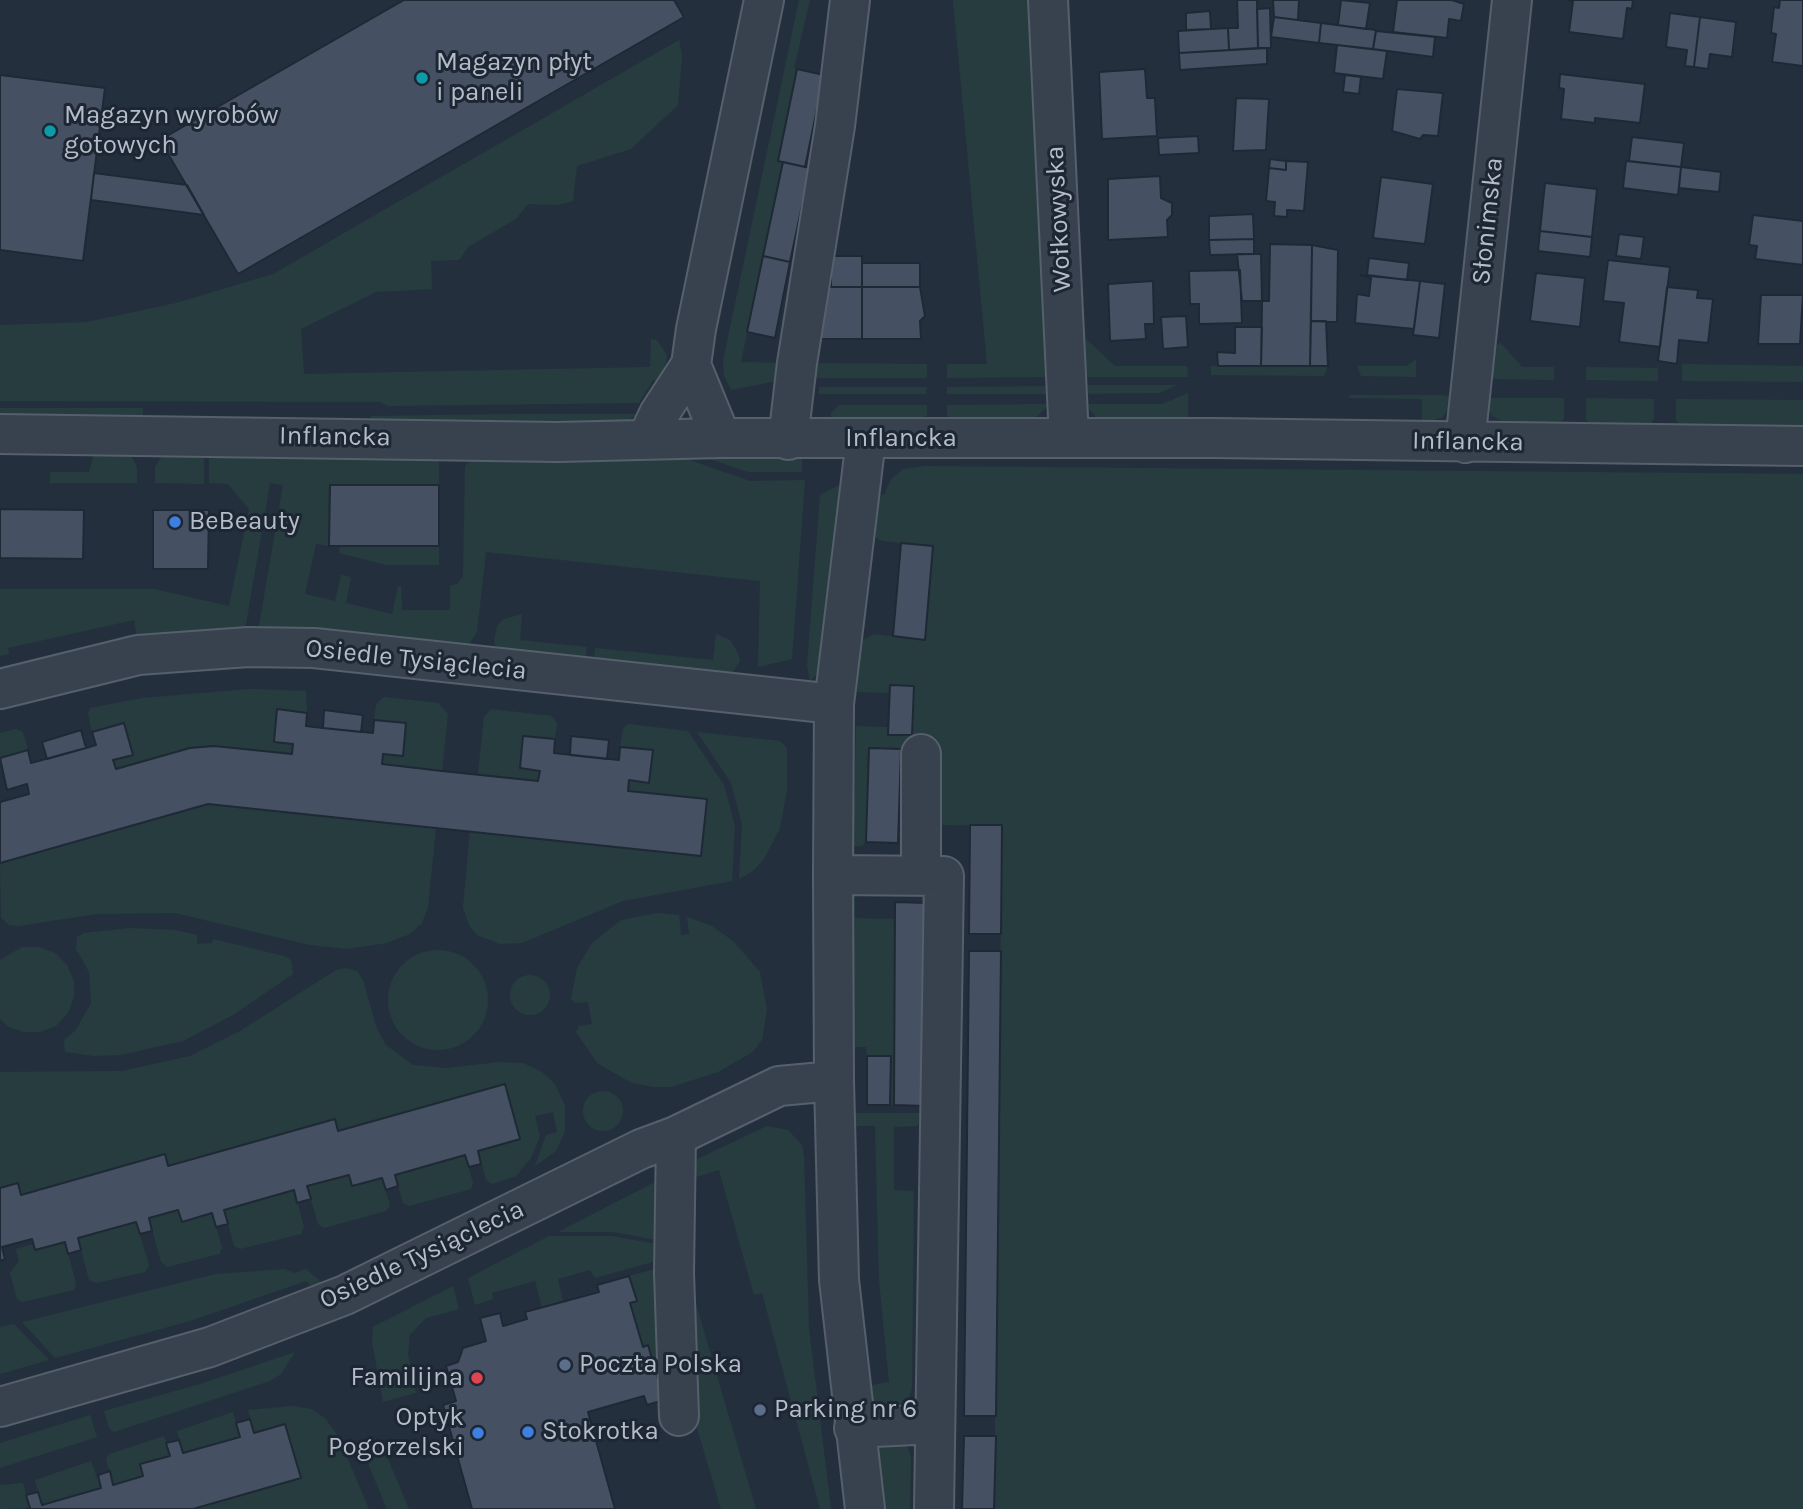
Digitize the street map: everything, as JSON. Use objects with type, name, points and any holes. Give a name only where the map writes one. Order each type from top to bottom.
[{"type":"street","points":[[647,439],[659,414],[691,365],[698,316],[764,0]]},
{"type":"street","points":[[788,440],[797,363],[835,126],[850,0]]},
{"type":"street","name":"Wołkowyska","points":[[1048,0],[1069,438]]},
{"type":"street","name":"Słonimska","points":[[1465,443],[1512,0]]},
{"type":"street","points":[[691,365],[720,438]]},
{"type":"street","name":"Inflancka","points":[[0,434],[558,442],[720,438],[1069,438],[1803,446]]},
{"type":"street","points":[[864,1509],[839,1280],[833,875],[834,704],[866,439]]},
{"type":"street","name":"Osiedle Tysiąclecia","points":[[0,689],[138,655],[248,647],[314,648],[834,704]]},
{"type":"street","points":[[921,754],[921,876]]},
{"type":"street","points":[[833,875],[944,876],[934,1509]]},
{"type":"street","name":"Osiedle Tysiąclecia","points":[[0,1407],[210,1346],[345,1295],[641,1149],[676,1136],[779,1086],[834,1081]]},
{"type":"street","points":[[676,1136],[674,1273],[679,1416]]},
{"type":"street","points":[[855,1428],[935,1424]]},
{"type":"green space","points":[[799,0],[810,0],[794,68],[797,69],[778,161],[783,162],[741,362],[787,363],[787,379],[731,390],[724,375],[723,361]]},
{"type":"green space","points":[[953,0],[1028,0],[1053,377],[947,378],[947,364],[987,364]]},
{"type":"green space","points":[[679,40],[682,55],[678,105],[631,149],[577,166],[573,201],[558,205],[528,204],[516,219],[468,247],[459,260],[431,261],[432,289],[376,292],[301,329],[304,374],[650,367],[651,339],[657,340],[667,355],[661,383],[653,380],[639,403],[387,406],[381,402],[0,401],[0,325],[87,322],[176,303],[273,274]]},
{"type":"green space","points":[[1086,339],[1115,366],[1187,366],[1188,377],[1080,377],[1082,345]]},
{"type":"green space","points":[[1500,342],[1522,367],[1554,367],[1554,380],[1484,379],[1486,358]]},
{"type":"green space","points":[[1416,359],[1416,377],[1361,376],[1357,366],[1407,366]]},
{"type":"green space","points":[[1658,361],[1658,381],[1586,380],[1586,367],[1657,368]]},
{"type":"green space","points":[[816,363],[927,364],[927,378],[816,378]]},
{"type":"green space","points":[[1682,364],[1803,366],[1803,382],[1682,381]]},
{"type":"green space","points":[[1211,366],[1328,366],[1324,376],[1211,375]]},
{"type":"green space","points":[[1080,385],[1178,385],[1159,393],[1081,394]]},
{"type":"green space","points":[[1053,386],[1053,394],[947,394],[947,387]]},
{"type":"green space","points":[[819,387],[927,387],[926,394],[819,394]]},
{"type":"green space","points":[[1188,393],[1188,420],[1098,419],[1084,404],[1162,404]]},
{"type":"green space","points":[[1349,395],[1455,397],[1443,417],[1422,424],[1422,399],[1350,398]]},
{"type":"green space","points":[[1483,398],[1564,398],[1564,419],[1558,425],[1510,425],[1492,416]]},
{"type":"green space","points":[[1586,398],[1654,399],[1654,419],[1649,426],[1590,425],[1586,419]]},
{"type":"green space","points":[[1676,399],[1803,400],[1803,428],[1680,426],[1676,419]]},
{"type":"green space","points":[[1050,404],[1034,419],[951,420],[947,415],[947,405]]},
{"type":"green space","points":[[839,405],[927,405],[927,415],[922,420],[831,421],[831,413]]},
{"type":"green space","points":[[0,408],[143,408],[143,417],[0,421]]},
{"type":"green space","points":[[639,414],[620,424],[374,421],[370,416]]},
{"type":"green space","points":[[132,448],[132,457],[137,467],[137,483],[50,483],[50,472],[89,472],[94,454]]},
{"type":"green space","points":[[230,448],[439,454],[439,485],[330,485],[329,546],[316,544],[305,594],[335,601],[341,575],[351,577],[346,603],[392,614],[398,586],[401,586],[402,610],[450,610],[450,586],[457,584],[463,577],[465,466],[472,459],[684,458],[750,481],[805,480],[792,659],[758,667],[760,581],[486,552],[477,632],[466,648],[264,637],[259,626],[283,485],[270,483],[246,624],[238,636],[138,643],[134,620],[8,648],[9,654],[0,656],[0,589],[154,589],[229,606],[249,509],[228,484],[209,483],[209,457],[230,457]]},
{"type":"green space","points":[[161,457],[204,457],[204,484],[155,483],[155,467]]},
{"type":"green space","points":[[802,457],[802,472],[748,472],[707,458]]},
{"type":"green space","points":[[925,466],[1803,474],[1803,1509],[994,1509],[1002,826],[943,825],[938,821],[941,750],[869,748],[866,842],[862,846],[853,846],[856,726],[888,727],[888,735],[912,735],[914,687],[890,685],[889,693],[857,692],[859,642],[874,634],[924,640],[933,546],[883,541],[870,535],[874,494],[884,495],[891,479],[903,469]]},
{"type":"green space","points":[[843,483],[819,672],[810,681],[807,666],[820,495]]},
{"type":"green space","points":[[340,546],[439,546],[439,565],[387,565],[339,553]]},
{"type":"green space","points":[[522,614],[520,640],[587,647],[585,666],[497,650],[494,642],[497,626],[504,619]]},
{"type":"green space","points":[[716,634],[730,640],[738,653],[740,661],[731,675],[593,667],[595,648],[713,660]]},
{"type":"green space","points":[[251,689],[306,691],[307,713],[277,710],[274,741],[293,744],[292,754],[214,746],[190,748],[116,769],[113,760],[124,723],[92,732],[88,713],[90,708],[142,698]]},
{"type":"green space","points":[[384,697],[438,703],[448,714],[442,771],[382,764],[383,754],[405,723],[374,720],[376,704]]},
{"type":"green space","points":[[491,709],[552,716],[557,723],[555,739],[523,737],[520,768],[540,771],[538,781],[478,774],[484,717]]},
{"type":"green space","points":[[628,724],[688,731],[724,785],[735,826],[732,881],[623,901],[522,943],[500,944],[477,935],[469,925],[463,908],[470,831],[701,856],[707,799],[628,791],[629,780],[649,782],[653,750],[620,747],[623,729]]},
{"type":"green space","points":[[15,729],[23,732],[28,750],[0,758],[0,733]]},
{"type":"green space","points":[[697,732],[780,741],[787,748],[787,789],[780,828],[764,859],[753,871],[739,879],[742,825],[731,783]]},
{"type":"green space","points":[[208,804],[436,828],[428,907],[422,923],[410,934],[387,943],[347,949],[310,945],[175,913],[97,914],[18,926],[8,925],[1,917],[0,863]]},
{"type":"green space","points":[[851,892],[855,897],[855,918],[896,919],[894,1105],[890,1105],[891,1056],[867,1056],[866,1047],[852,1047]]},
{"type":"green space","points":[[658,913],[679,915],[681,935],[689,934],[687,917],[712,926],[733,941],[760,972],[767,1010],[762,1040],[753,1052],[718,1072],[671,1087],[632,1083],[598,1064],[576,1032],[579,1026],[592,1024],[588,1002],[576,1003],[571,999],[577,968],[592,943],[621,920]]},
{"type":"green space","points":[[130,928],[175,930],[197,935],[197,944],[212,943],[213,939],[284,956],[291,960],[293,974],[233,1015],[183,1041],[120,1055],[94,1056],[65,1052],[64,1040],[76,1030],[91,1003],[89,972],[76,949],[77,937],[84,933]]},
{"type":"green space","points":[[22,947],[39,947],[55,953],[67,965],[74,981],[74,997],[68,1013],[56,1026],[40,1032],[23,1032],[7,1026],[0,1019],[0,960]]},
{"type":"green space","points":[[438,950],[466,958],[480,972],[488,1000],[480,1028],[466,1042],[438,1050],[410,1042],[396,1028],[388,1000],[396,972],[410,958]]},
{"type":"green space","points":[[346,968],[357,971],[363,980],[377,1029],[386,1045],[413,1065],[446,1068],[500,1062],[523,1063],[542,1072],[555,1084],[565,1106],[565,1131],[556,1151],[535,1166],[546,1135],[557,1132],[553,1112],[535,1116],[540,1136],[531,1158],[516,1176],[492,1184],[486,1180],[478,1151],[520,1139],[505,1084],[338,1131],[335,1119],[168,1166],[164,1155],[21,1195],[17,1183],[0,1188],[0,1072],[122,1071],[190,1056],[240,1031],[336,970]]},
{"type":"green space","points":[[530,975],[538,976],[544,981],[549,987],[549,1003],[544,1009],[538,1014],[530,1015],[522,1014],[516,1009],[511,1003],[510,995],[511,987],[516,981],[522,976]]},
{"type":"green space","points":[[603,1091],[617,1097],[623,1111],[617,1125],[603,1131],[589,1125],[583,1111],[589,1097]]},
{"type":"green space","points":[[851,1113],[921,1113],[918,1126],[894,1127],[894,1190],[914,1191],[912,1388],[909,1398],[894,1408],[885,1408],[868,1400],[866,1386],[889,1382],[879,1280],[875,1126],[852,1126]]},
{"type":"green space","points":[[767,1126],[788,1130],[802,1145],[804,1156],[809,1328],[831,1509],[820,1509],[762,1293],[754,1295],[719,1170],[693,1178],[693,1161]]},
{"type":"green space","points":[[465,1155],[473,1183],[471,1189],[409,1206],[403,1203],[395,1175]]},
{"type":"green space","points":[[349,1175],[352,1186],[382,1178],[390,1206],[386,1211],[324,1228],[318,1224],[307,1186]]},
{"type":"green space","points":[[655,1182],[660,1187],[662,1241],[613,1232],[558,1232]]},
{"type":"green space","points":[[294,1190],[304,1227],[301,1234],[240,1249],[234,1246],[224,1210]]},
{"type":"green space","points":[[178,1210],[182,1221],[212,1213],[222,1248],[219,1254],[167,1267],[161,1262],[149,1218]]},
{"type":"green space","points":[[136,1222],[149,1265],[145,1272],[96,1283],[89,1280],[78,1238]]},
{"type":"green space","points":[[549,1236],[612,1236],[662,1245],[663,1259],[595,1278],[590,1270],[558,1279],[563,1302],[542,1308],[535,1281],[492,1293],[493,1299],[475,1305],[468,1278]]},
{"type":"green space","points":[[65,1242],[76,1283],[74,1290],[22,1302],[17,1299],[10,1273],[19,1261],[16,1249],[33,1244],[35,1250]]},
{"type":"green space","points":[[683,1255],[756,1509],[721,1509],[691,1408]]},
{"type":"green space","points":[[663,1267],[665,1356],[653,1360],[648,1345],[643,1347],[630,1303],[636,1301],[629,1276]]},
{"type":"green space","points":[[284,1269],[295,1273],[306,1269],[330,1290],[321,1294],[306,1281],[190,1321],[55,1358],[22,1322],[216,1274]]},
{"type":"green space","points":[[453,1286],[459,1309],[426,1318],[410,1335],[408,1354],[416,1393],[383,1402],[372,1342],[373,1327]]},
{"type":"green space","points":[[14,1324],[49,1360],[0,1374],[0,1327]]},
{"type":"green space","points":[[295,1352],[281,1374],[270,1381],[114,1432],[109,1428],[104,1411],[200,1384]]},
{"type":"green space","points":[[293,1406],[311,1409],[325,1418],[338,1436],[369,1509],[193,1509],[300,1478],[285,1424],[254,1433],[248,1410]]},
{"type":"green space","points":[[233,1412],[240,1437],[183,1453],[177,1431]]},
{"type":"green space","points":[[90,1415],[97,1437],[0,1468],[0,1443]]},
{"type":"green space","points":[[164,1436],[170,1456],[140,1464],[143,1476],[113,1485],[106,1459],[109,1454]]},
{"type":"green space","points":[[901,1442],[908,1448],[911,1457],[910,1509],[881,1509],[873,1452],[879,1445]]},
{"type":"green space","points":[[382,1444],[409,1509],[387,1509],[369,1466],[368,1455]]},
{"type":"green space","points":[[91,1461],[101,1488],[42,1505],[35,1480]]},
{"type":"green space","points":[[23,1483],[30,1508],[0,1509],[0,1485]]},
{"type":"building","name":"Magazyn płyt i paneli","points":[[404,0],[674,0],[684,17],[238,274],[160,140]]},
{"type":"building","points":[[1237,0],[1257,0],[1258,48],[1229,50],[1228,28],[1238,28]]},
{"type":"building","points":[[1273,0],[1299,0],[1298,20],[1274,17]]},
{"type":"building","points":[[1341,0],[1370,3],[1366,29],[1338,25]]},
{"type":"building","points":[[1397,0],[1452,0],[1464,4],[1461,21],[1449,19],[1447,38],[1393,32]]},
{"type":"building","points":[[1568,0],[1633,0],[1632,9],[1627,8],[1623,39],[1569,32],[1573,1]]},
{"type":"building","points":[[1780,0],[1803,0],[1803,66],[1772,62],[1776,34],[1771,33],[1774,7],[1779,8]]},
{"type":"building","points":[[1270,8],[1271,48],[1258,48],[1257,9]]},
{"type":"building","points":[[1210,11],[1211,29],[1186,30],[1186,13]]},
{"type":"building","points":[[1670,13],[1700,17],[1694,67],[1685,66],[1687,50],[1666,47]]},
{"type":"building","points":[[1274,17],[1321,23],[1319,43],[1271,37]]},
{"type":"building","points":[[1700,17],[1736,22],[1732,57],[1710,54],[1708,69],[1694,67]]},
{"type":"building","points":[[1321,23],[1376,30],[1373,49],[1319,43]]},
{"type":"building","points":[[1228,28],[1229,50],[1179,53],[1178,31]]},
{"type":"building","points":[[1376,31],[1435,37],[1433,57],[1373,49]]},
{"type":"building","points":[[1337,45],[1387,51],[1383,79],[1334,73]]},
{"type":"building","points":[[1267,48],[1267,64],[1180,70],[1179,53]]},
{"type":"building","points":[[797,69],[824,75],[805,167],[778,161]]},
{"type":"building","points":[[1145,69],[1147,98],[1155,98],[1157,136],[1102,139],[1099,72]]},
{"type":"building","points":[[1560,74],[1645,84],[1640,123],[1595,118],[1595,123],[1561,119],[1564,89],[1559,88]]},
{"type":"building","name":"Magazyn wyrobów gotowych","points":[[0,75],[105,88],[83,261],[0,250]]},
{"type":"building","points":[[1345,75],[1361,77],[1359,94],[1343,92]]},
{"type":"building","points":[[1397,89],[1443,93],[1438,136],[1423,135],[1420,139],[1392,131]]},
{"type":"building","points":[[1236,98],[1269,99],[1266,150],[1233,151]]},
{"type":"building","points":[[1198,136],[1199,153],[1159,155],[1158,138]]},
{"type":"building","points":[[1632,137],[1684,143],[1681,167],[1629,161]]},
{"type":"building","points":[[1270,159],[1286,161],[1286,170],[1269,168]]},
{"type":"building","points":[[1286,161],[1308,162],[1304,211],[1287,210],[1287,217],[1274,216],[1275,202],[1266,201],[1269,168],[1286,170]]},
{"type":"building","points":[[1626,161],[1681,167],[1678,195],[1623,188]]},
{"type":"building","points":[[783,162],[810,168],[790,262],[763,256]]},
{"type":"building","points":[[1681,167],[1721,172],[1719,192],[1679,188]]},
{"type":"building","points":[[94,173],[187,185],[204,215],[91,200]]},
{"type":"building","points":[[1160,176],[1161,198],[1172,203],[1172,215],[1167,220],[1168,237],[1108,240],[1108,179]]},
{"type":"building","points":[[1381,177],[1433,184],[1425,244],[1373,238]]},
{"type":"building","points":[[1545,183],[1597,189],[1592,237],[1540,231]]},
{"type":"building","points":[[1253,214],[1254,239],[1209,240],[1209,216]]},
{"type":"building","points":[[1753,215],[1803,221],[1803,265],[1755,259],[1757,246],[1749,245]]},
{"type":"building","points":[[1540,231],[1592,237],[1590,257],[1538,251]]},
{"type":"building","points":[[1619,234],[1644,237],[1641,259],[1616,256]]},
{"type":"building","points":[[1254,239],[1254,254],[1210,255],[1209,240]]},
{"type":"building","points":[[1270,244],[1312,245],[1310,366],[1261,366],[1262,301],[1269,301]]},
{"type":"building","points":[[1312,245],[1338,250],[1337,322],[1311,321]]},
{"type":"building","points":[[1237,254],[1261,254],[1262,301],[1242,301]]},
{"type":"building","points":[[763,256],[790,262],[775,338],[747,332]]},
{"type":"building","points":[[831,256],[862,256],[862,287],[831,287]]},
{"type":"building","points":[[1369,258],[1409,263],[1407,280],[1367,275]]},
{"type":"building","points":[[1608,260],[1670,267],[1660,347],[1619,342],[1624,303],[1603,301]]},
{"type":"building","points":[[862,263],[920,263],[920,287],[862,287]]},
{"type":"building","points":[[1240,270],[1242,323],[1199,324],[1199,304],[1190,304],[1189,271]]},
{"type":"building","points":[[1536,273],[1585,278],[1580,327],[1530,321]]},
{"type":"building","points":[[1360,275],[1420,281],[1414,329],[1355,323],[1357,294],[1369,296],[1371,278]]},
{"type":"building","points":[[1153,281],[1154,324],[1145,324],[1146,339],[1110,341],[1108,284]]},
{"type":"building","points":[[1420,281],[1445,284],[1439,338],[1413,335]]},
{"type":"building","points":[[817,287],[862,287],[862,339],[816,339]]},
{"type":"building","points":[[862,287],[920,287],[925,316],[920,321],[921,339],[862,339]]},
{"type":"building","points":[[1667,287],[1698,290],[1697,298],[1713,299],[1708,343],[1679,340],[1677,364],[1658,361]]},
{"type":"building","points":[[1761,295],[1803,295],[1800,344],[1758,344]]},
{"type":"building","points":[[1186,316],[1188,347],[1163,349],[1161,317]]},
{"type":"building","points":[[1311,321],[1326,321],[1328,366],[1310,366]]},
{"type":"building","points":[[1235,327],[1262,327],[1261,366],[1218,366],[1217,352],[1235,353]]},
{"type":"building","points":[[330,485],[439,485],[439,546],[329,546]]},
{"type":"building","points":[[0,509],[84,510],[83,559],[0,558]]},
{"type":"building","points":[[153,510],[209,510],[208,569],[153,569]]},
{"type":"building","points":[[901,543],[933,546],[925,640],[893,636]]},
{"type":"building","points":[[890,685],[914,686],[912,735],[888,735]]},
{"type":"building","points":[[277,709],[307,713],[306,726],[323,728],[373,733],[374,720],[406,723],[403,756],[383,754],[382,764],[442,771],[538,781],[540,771],[520,768],[523,736],[555,739],[554,753],[619,760],[620,747],[653,750],[649,783],[629,780],[628,791],[707,799],[701,856],[208,804],[0,863],[0,802],[29,794],[27,784],[7,790],[0,758],[28,750],[31,763],[86,748],[96,745],[92,732],[124,723],[133,755],[113,760],[116,769],[190,748],[214,746],[292,754],[293,744],[274,742]]},
{"type":"building","points":[[324,710],[363,715],[361,732],[323,728]]},
{"type":"building","points":[[81,730],[86,748],[47,759],[42,742]]},
{"type":"building","points":[[571,736],[609,740],[607,759],[570,755]]},
{"type":"building","points":[[869,748],[901,749],[898,843],[866,842]]},
{"type":"building","points":[[970,825],[1002,825],[1001,934],[969,934]]},
{"type":"building","points":[[895,902],[927,903],[926,1106],[894,1105]]},
{"type":"building","points":[[969,951],[1001,951],[996,1416],[964,1416]]},
{"type":"building","points":[[867,1056],[891,1056],[890,1105],[867,1105]]},
{"type":"building","points":[[505,1084],[520,1139],[478,1151],[481,1164],[469,1167],[465,1155],[395,1175],[398,1186],[386,1190],[382,1178],[352,1186],[349,1175],[307,1186],[311,1199],[297,1203],[294,1190],[224,1210],[228,1224],[216,1227],[212,1213],[182,1222],[178,1210],[149,1218],[152,1231],[140,1234],[136,1222],[78,1238],[81,1250],[68,1254],[65,1242],[35,1250],[32,1239],[2,1247],[5,1259],[0,1261],[0,1188],[18,1183],[21,1195],[165,1154],[168,1166],[335,1119],[338,1131]]},
{"type":"building","points":[[629,1276],[637,1301],[630,1303],[643,1347],[648,1345],[664,1400],[647,1405],[644,1396],[588,1412],[615,1509],[472,1509],[443,1405],[456,1401],[446,1366],[458,1362],[463,1348],[486,1341],[480,1318],[500,1313],[503,1326],[527,1319],[525,1312],[599,1292],[597,1285]]},
{"type":"building","points":[[250,1419],[254,1433],[285,1424],[301,1478],[193,1509],[27,1509],[30,1508],[26,1495],[38,1492],[42,1505],[101,1488],[98,1475],[110,1471],[113,1485],[143,1476],[140,1464],[170,1456],[166,1443],[179,1440],[183,1453],[240,1437],[236,1423]]},
{"type":"building","points":[[964,1436],[996,1436],[994,1509],[962,1509]]},
{"type":"place","name":"Magazyn płyt i paneli","points":[[422,78]]},
{"type":"place","name":"Magazyn wyrobów gotowych","points":[[50,131]]},
{"type":"place","name":"BeBeauty","points":[[175,522]]},
{"type":"place","name":"Poczta Polska","points":[[565,1365]]},
{"type":"place","name":"Familijna","points":[[477,1378]]},
{"type":"place","name":"Parking nr 6","points":[[760,1410]]},
{"type":"place","name":"Stokrotka","points":[[528,1432]]},
{"type":"place","name":"Optyk Pogorzelski","points":[[478,1433]]}]
